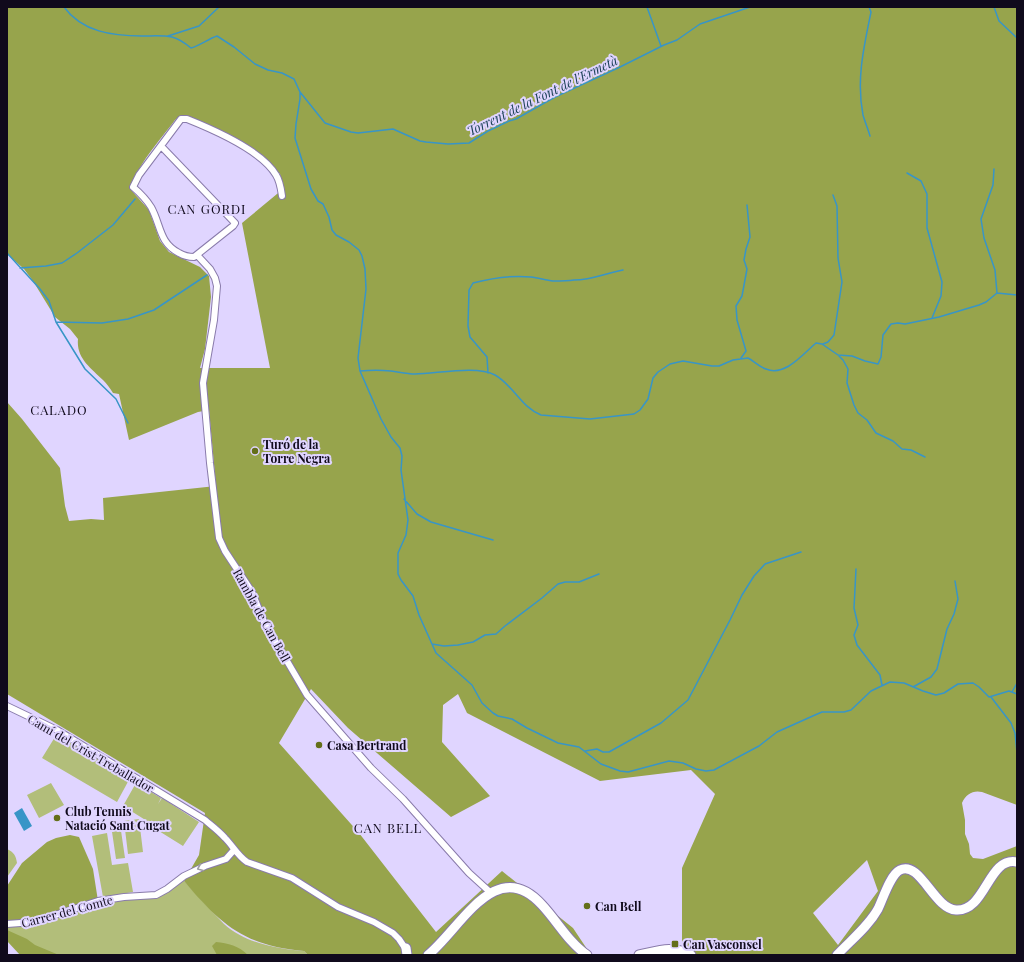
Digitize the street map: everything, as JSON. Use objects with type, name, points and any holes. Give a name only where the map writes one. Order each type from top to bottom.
[{"type":"main road","points":[[837,955],[871,920],[893,879],[901,870],[907,868],[914,871],[942,904],[949,908],[958,910],[965,909],[979,897],[1000,867],[1008,862],[1017,862]]},
{"type":"main road","points":[[428,955],[448,936],[476,903],[491,893],[511,887],[520,889],[530,894],[538,901],[578,947],[587,955]]},
{"type":"main road","points":[[639,955],[658,953],[674,949],[684,951],[691,955]]},
{"type":"street","points":[[161,146],[235,222],[233,226],[197,255],[190,257],[172,249],[165,241],[151,207],[144,197],[133,187],[139,175],[181,119],[187,119],[220,134],[253,152],[271,168],[276,175],[282,196]]},
{"type":"street","name":"Rambla de Can Bell","points":[[197,255],[210,269],[215,278],[216,286],[214,320],[203,383],[210,463],[219,538],[225,551],[252,592],[264,622],[307,695],[371,768],[403,799],[469,873],[491,893]]},
{"type":"street","name":"Camí del Crist Treballador","points":[[7,706],[57,730],[199,816],[216,828],[241,858],[247,862],[292,878],[338,907],[385,927],[399,939],[407,953]]},
{"type":"street","name":"Carrer del Comte","points":[[7,924],[34,922],[98,901],[124,896],[156,895],[167,889],[184,876],[205,866],[226,859],[234,850]]},
{"type":"green space","points":[[7,7],[1017,7],[1017,805],[982,792],[970,793],[962,803],[965,820],[965,834],[969,844],[970,854],[973,858],[983,859],[1017,846],[1017,955],[682,955],[682,868],[715,794],[691,770],[600,781],[467,713],[458,694],[443,705],[442,742],[490,796],[451,817],[348,728],[311,689],[279,743],[359,833],[436,932],[502,871],[573,928],[591,955],[308,955],[304,951],[266,944],[236,931],[210,910],[184,881],[199,855],[205,813],[7,694],[7,402],[60,468],[65,506],[69,521],[91,519],[104,520],[103,498],[216,486],[209,410],[198,412],[129,440],[119,394],[113,393],[106,383],[85,362],[79,352],[78,339],[70,329],[55,317],[24,269],[7,254]],"holes":[[[185,116],[209,125],[238,139],[258,152],[280,174],[283,189],[242,223],[270,368],[200,368],[205,349],[211,297],[209,276],[200,267],[169,252],[160,241],[149,210],[131,190],[133,181],[149,154],[175,120],[179,117]],[[867,860],[878,891],[838,945],[813,913]]]},
{"type":"green space","points":[[55,737],[61,738],[82,748],[130,778],[117,802],[42,758]]},
{"type":"green space","points":[[51,783],[64,805],[39,818],[27,795]]},
{"type":"green space","points":[[136,783],[161,798],[158,804],[162,798],[199,822],[183,846],[146,823],[147,821],[123,806]]},
{"type":"green space","points":[[139,819],[143,852],[128,854],[124,821]]},
{"type":"green space","points":[[120,824],[125,858],[116,859],[111,825]]},
{"type":"green space","points":[[107,833],[112,865],[128,863],[133,892],[103,897],[92,836]]},
{"type":"green space","points":[[70,835],[79,837],[93,869],[98,901],[53,916],[7,924],[7,886],[22,863],[47,842],[56,838]]},
{"type":"green space","points":[[7,849],[14,854],[17,863],[7,877]]},
{"type":"green space","points":[[184,876],[184,881],[232,931],[262,944],[283,949],[304,951],[308,955],[50,955],[7,938],[7,924],[96,902],[156,895]]},
{"type":"green space","points":[[7,930],[27,939],[35,945],[59,955],[20,955],[7,941]]},
{"type":"green space","points":[[216,942],[225,943],[241,949],[248,955],[217,955],[212,946]]},
{"type":"water","points":[[22,808],[32,826],[24,831],[14,813]]},
{"type":"waterway","points":[[64,7],[80,22],[99,31],[109,33],[131,36],[172,37],[182,41],[191,48],[217,36],[234,47],[255,64],[268,70],[282,73],[294,79],[300,92],[295,138],[311,189],[318,201],[323,204],[329,217],[332,230],[336,235],[349,242],[359,250],[365,269],[366,289],[358,358],[360,371],[381,419],[391,437],[400,448],[402,456],[401,470],[408,520],[406,535],[398,553],[398,574],[413,596],[419,615],[436,653],[472,685],[482,703],[493,713],[498,716],[512,719],[558,743],[579,747],[601,764],[620,771],[628,772],[669,761],[683,763],[696,769],[706,771],[714,770],[759,746],[777,732],[822,712],[844,712],[851,710],[871,691],[890,682],[904,683],[936,695],[944,693],[958,684],[973,683],[989,697],[1009,691],[1017,694]]},
{"type":"waterway","points":[[168,36],[199,26],[219,7]]},
{"type":"waterway","points":[[647,7],[661,46]]},
{"type":"waterway","name":"Torrent de la Font de l'Ermetà","points":[[300,92],[325,123],[351,132],[358,133],[393,129],[420,141],[448,144],[469,143],[488,131],[516,119],[555,97],[677,40],[700,24],[750,7]]},
{"type":"waterway","points":[[869,7],[871,12],[862,63],[860,89],[863,115],[870,136]]},
{"type":"waterway","points":[[994,7],[999,21],[1017,38]]},
{"type":"waterway","points":[[994,169],[993,185],[981,219],[984,238],[995,270],[997,293]]},
{"type":"waterway","points":[[907,173],[921,181],[927,194],[927,228],[942,282],[941,296],[932,318]]},
{"type":"waterway","points":[[823,344],[828,342],[834,335],[842,282],[838,258],[837,206],[833,195]]},
{"type":"waterway","points":[[20,268],[62,263],[113,225],[135,199]]},
{"type":"waterway","points":[[741,358],[746,351],[737,320],[736,306],[742,296],[747,269],[744,260],[750,237],[747,205]]},
{"type":"waterway","points":[[7,253],[49,301],[56,322],[85,369],[116,399],[128,423]]},
{"type":"waterway","points":[[488,373],[487,357],[470,337],[468,326],[469,290],[473,283],[495,278],[517,276],[553,281],[581,280],[623,270]]},
{"type":"waterway","points":[[56,322],[102,323],[128,319],[154,310],[207,275]]},
{"type":"waterway","points":[[360,371],[383,370],[409,374],[467,370],[487,372],[501,379],[528,407],[541,415],[590,419],[634,414],[640,410],[648,399],[653,378],[658,372],[670,364],[683,361],[719,366],[733,360],[748,358],[763,368],[773,371],[780,370],[793,363],[816,343],[822,344],[838,355],[852,356],[878,364],[881,357],[883,335],[891,324],[905,324],[939,317],[979,305],[986,302],[997,293],[1017,295]]},
{"type":"waterway","points":[[839,356],[848,369],[847,383],[858,413],[867,420],[876,433],[893,441],[902,449],[911,450],[925,457]]},
{"type":"waterway","points":[[404,499],[417,514],[431,522],[493,540]]},
{"type":"waterway","points":[[585,751],[597,749],[603,752],[609,752],[661,723],[688,700],[742,595],[754,576],[765,564],[801,552]]},
{"type":"waterway","points":[[856,569],[854,608],[858,625],[854,635],[857,645],[880,675],[882,685]]},
{"type":"waterway","points":[[432,644],[444,646],[458,645],[473,642],[485,635],[496,634],[558,584],[565,582],[579,582],[599,574]]},
{"type":"waterway","points":[[913,687],[931,677],[937,669],[947,629],[954,614],[958,599],[955,581]]},
{"type":"waterway","points":[[1012,692],[1017,683]]},
{"type":"waterway","points":[[991,697],[1011,723],[1015,733],[1017,753]]},
{"type":"place","name":"Turó de la Torre Negra","points":[[255,451]]},
{"type":"place","name":"Casa Bertrand","points":[[319,745]]},
{"type":"place","name":"Club Tennis Natació Sant Cugat","points":[[57,818]]},
{"type":"place","name":"Can Bell","points":[[587,906]]},
{"type":"place","name":"Can Vasconsel","points":[[675,944]]},
{"type":"district","name":"CAN GORDI","points":[[207,208]]},
{"type":"district","name":"CALADO","points":[[59,409]]},
{"type":"district","name":"CAN BELL","points":[[388,827]]}]
